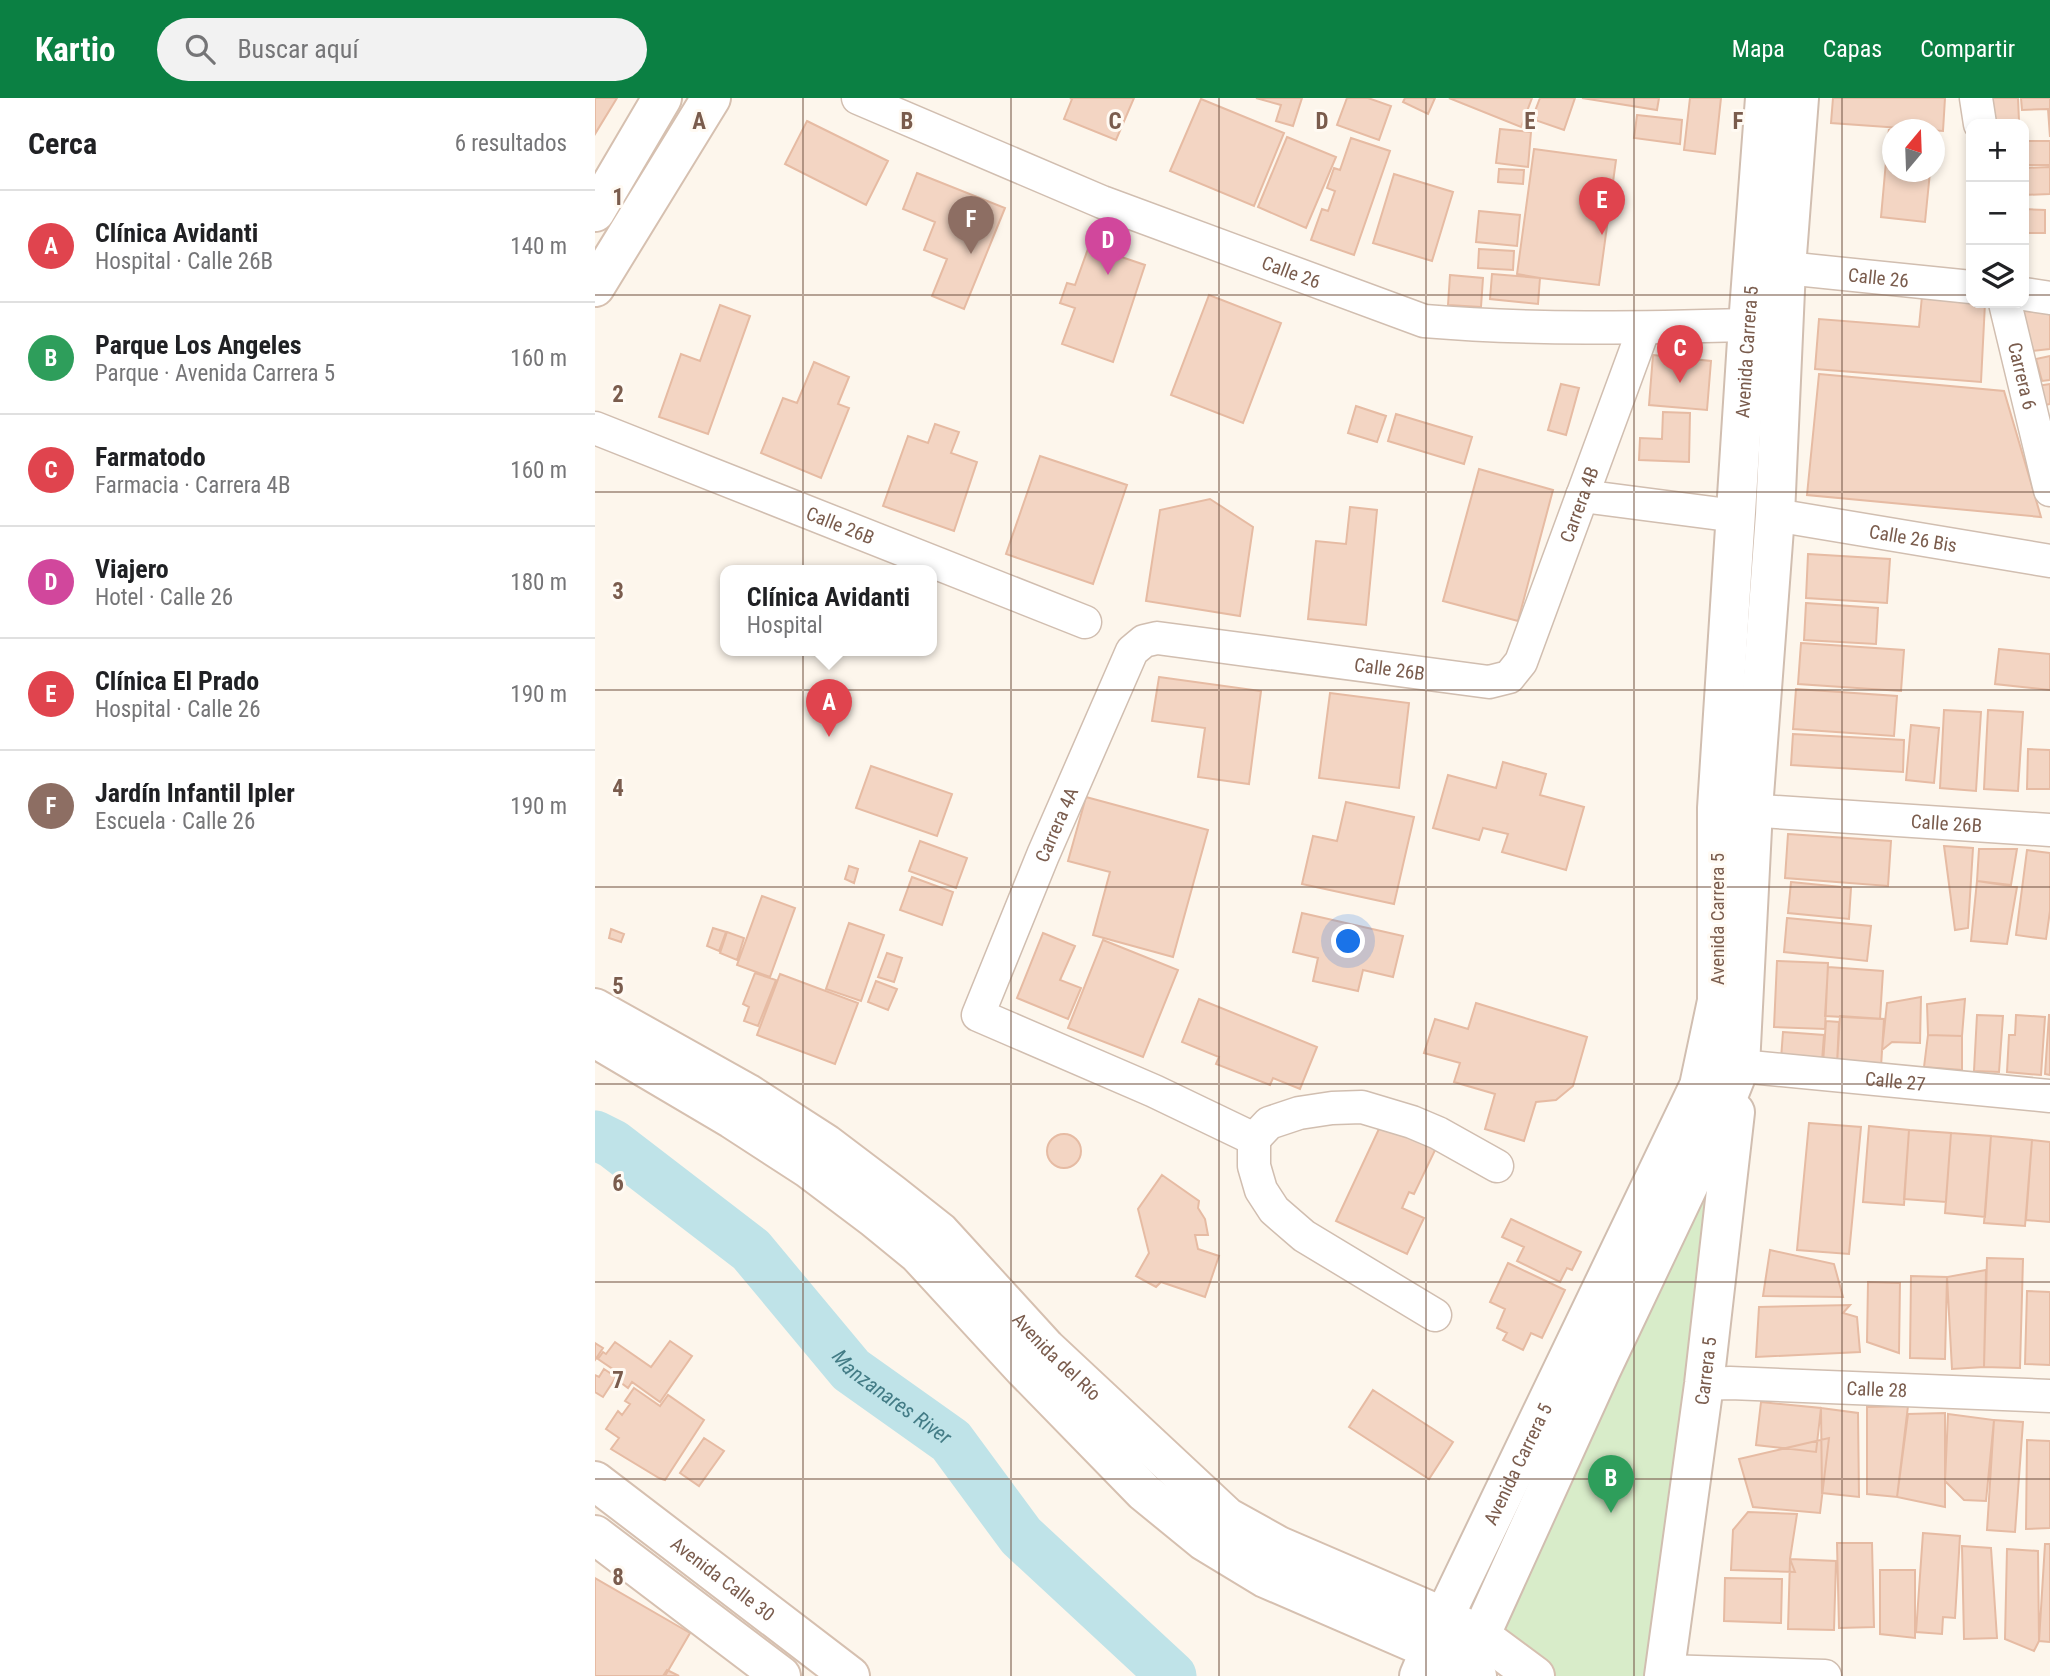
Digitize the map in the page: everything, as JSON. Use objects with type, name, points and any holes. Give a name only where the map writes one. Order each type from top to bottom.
[{"type":"street","points":[[595,212],[662,98]]},
{"type":"street","points":[[595,287],[711,98]]},
{"type":"street","name":"Calle 26","points":[[859,98],[1102,202],[1424,321],[1470,325],[1644,328],[1748,325]]},
{"type":"street","name":"Avenida Carrera 5","points":[[1471,1664],[1601,1370],[1712,1136],[1740,1066],[1735,809],[1735,516],[1765,98]]},
{"type":"street","name":"Avenida Carrera 5","points":[[1431,1647],[1699,1086],[1717,1001],[1735,809],[1775,515],[1786,268],[1799,98]]},
{"type":"street","points":[[1976,98],[1979,119]]},
{"type":"street","name":"Calle 26","points":[[1786,268],[1966,286]]},
{"type":"street","points":[[2029,295],[2050,298]]},
{"type":"street","name":"Carrera 6","points":[[2006,308],[2050,489]]},
{"type":"street","name":"Carrera 4B","points":[[1509,677],[1521,662],[1644,328]]},
{"type":"street","name":"Calle 26B","points":[[595,428],[1085,622]]},
{"type":"street","points":[[1582,496],[1735,516]]},
{"type":"street","name":"Calle 26 Bis","points":[[1775,515],[2050,561]]},
{"type":"street","name":"Calle 26B","points":[[1144,641],[1157,638],[1489,682],[1509,677]]},
{"type":"street","name":"Carrera 4A","points":[[1144,641],[1132,652],[1126,664],[1043,855],[978,1015],[1154,1091],[1254,1139]]},
{"type":"street","name":"Calle 26B","points":[[1735,809],[2050,830]]},
{"type":"street","name":"Avenida del Río","points":[[595,1008],[747,1093],[826,1144],[893,1194],[940,1232],[1046,1348],[1227,1517],[1279,1546],[1431,1647]]},
{"type":"street","name":"Avenida del Río","points":[[595,1038],[732,1119],[809,1169],[874,1217],[918,1254],[1024,1369],[1144,1492],[1205,1541],[1265,1578],[1471,1664],[1535,1676]]},
{"type":"street","name":"Calle 27","points":[[1740,1066],[2050,1096]]},
{"type":"street","name":"Carrera 5","points":[[1664,1674],[1704,1384],[1740,1066]]},
{"type":"street","points":[[1435,1315],[1304,1236],[1275,1210],[1261,1190],[1254,1166],[1254,1139],[1269,1124],[1300,1113],[1362,1107],[1438,1133],[1497,1166]]},
{"type":"street","name":"Calle 28","points":[[1704,1384],[2050,1396]]},
{"type":"street","name":"Avenida Calle 30","points":[[595,1482],[850,1676]]},
{"type":"street","points":[[595,1535],[781,1676]]},
{"type":"street","points":[[1664,1674],[1825,1676]]},
{"type":"green space","points":[[1713,1163],[1655,1676],[1556,1676],[1493,1625]]},
{"type":"building","points":[[595,98],[617,98],[595,134]]},
{"type":"building","points":[[1070,98],[1134,98],[1116,140],[1064,119],[1072,99]]},
{"type":"building","points":[[1256,98],[1302,98],[1293,126],[1276,121],[1281,105]]},
{"type":"building","points":[[1347,98],[1368,98],[1391,106],[1379,140],[1337,125]]},
{"type":"building","points":[[1405,98],[1435,98],[1428,114],[1403,102]]},
{"type":"building","points":[[1449,98],[1532,98],[1521,127]]},
{"type":"building","points":[[1540,98],[1575,98],[1564,130],[1532,119]]},
{"type":"building","points":[[1582,98],[1659,98],[1657,110]]},
{"type":"building","points":[[1690,98],[1721,98],[1715,154],[1684,150]]},
{"type":"building","points":[[1833,98],[1945,98],[1944,119],[1882,119],[1882,127],[1831,123]]},
{"type":"building","points":[[1990,98],[2018,98],[2019,119],[1992,119]]},
{"type":"building","points":[[2021,98],[2050,98],[2050,137],[2048,109],[2022,110]]},
{"type":"building","points":[[1201,99],[1284,133],[1254,206],[1170,171]]},
{"type":"building","points":[[1637,115],[1682,120],[1680,144],[1634,138]]},
{"type":"building","points":[[807,121],[888,161],[866,205],[785,164]]},
{"type":"building","points":[[1500,129],[1531,132],[1528,167],[1496,163]]},
{"type":"building","points":[[1287,137],[1336,157],[1306,228],[1258,207]]},
{"type":"building","points":[[1351,138],[1390,151],[1354,255],[1311,240],[1322,209],[1328,211],[1335,191],[1327,188],[1334,168],[1340,170]]},
{"type":"building","points":[[2029,141],[2050,141],[2050,165],[2029,165]]},
{"type":"building","points":[[1534,149],[1616,160],[1599,285],[1517,274]]},
{"type":"building","points":[[2050,167],[2050,194],[2029,195],[2029,168]]},
{"type":"building","points":[[1499,169],[1524,170],[1523,184],[1498,182]]},
{"type":"building","points":[[917,173],[1005,208],[964,309],[932,296],[947,259],[924,250],[935,222],[903,209]]},
{"type":"building","points":[[1394,174],[1453,192],[1432,261],[1373,243]]},
{"type":"building","points":[[1884,182],[1929,182],[1925,222],[1881,217]]},
{"type":"building","points":[[2029,209],[2045,210],[2045,233],[2029,233]]},
{"type":"building","points":[[1479,211],[1520,215],[1517,246],[1476,242]]},
{"type":"building","points":[[1089,246],[1145,265],[1113,362],[1062,344],[1075,308],[1060,303],[1067,283],[1075,285]]},
{"type":"building","points":[[1479,249],[1514,251],[1513,270],[1478,268]]},
{"type":"building","points":[[1492,274],[1540,278],[1538,304],[1490,299]]},
{"type":"building","points":[[1450,275],[1483,278],[1481,307],[1448,305]]},
{"type":"building","points":[[1209,295],[1281,323],[1243,423],[1171,395]]},
{"type":"building","points":[[1922,296],[1966,301],[1966,308],[1985,308],[1981,382],[1815,369],[1819,319],[1919,327]]},
{"type":"building","points":[[720,305],[750,316],[708,434],[659,417],[681,354],[700,361]]},
{"type":"building","points":[[2013,310],[2050,313],[2050,349],[2023,352]]},
{"type":"building","points":[[1653,355],[1711,361],[1707,410],[1649,405]]},
{"type":"building","points":[[2050,356],[2050,380],[2042,381],[2036,359]]},
{"type":"building","points":[[814,362],[849,377],[838,404],[849,408],[821,478],[761,453],[783,398],[797,403]]},
{"type":"building","points":[[1819,374],[2004,391],[2041,517],[1807,495]]},
{"type":"building","points":[[1561,384],[1579,388],[1566,435],[1548,430]]},
{"type":"building","points":[[2050,384],[2050,404],[2045,405],[2037,386]]},
{"type":"building","points":[[1356,406],[1386,416],[1377,442],[1348,433]]},
{"type":"building","points":[[1663,412],[1690,413],[1689,462],[1639,460],[1640,438],[1662,439]]},
{"type":"building","points":[[1396,414],[1472,437],[1464,464],[1388,441]]},
{"type":"building","points":[[935,424],[959,432],[951,453],[977,462],[954,531],[883,506],[908,436],[928,443]]},
{"type":"building","points":[[1040,456],[1127,485],[1093,584],[1006,554]]},
{"type":"building","points":[[1479,469],[1553,490],[1518,621],[1443,601]]},
{"type":"building","points":[[1210,499],[1253,527],[1240,616],[1146,601],[1160,510]]},
{"type":"building","points":[[1350,507],[1377,510],[1366,625],[1308,619],[1316,541],[1346,544]]},
{"type":"building","points":[[1808,554],[1890,559],[1887,603],[1806,598]]},
{"type":"building","points":[[1806,603],[1878,608],[1876,644],[1804,640]]},
{"type":"building","points":[[1801,643],[1904,650],[1901,691],[1798,684]]},
{"type":"building","points":[[1999,649],[2050,654],[2050,690],[1995,684]]},
{"type":"building","points":[[1159,677],[1261,691],[1249,784],[1198,777],[1205,728],[1152,721]]},
{"type":"building","points":[[1796,689],[1897,696],[1894,736],[1793,729]]},
{"type":"building","points":[[1330,693],[1409,703],[1399,788],[1319,778]]},
{"type":"building","points":[[1944,710],[1981,712],[1976,791],[1940,788]]},
{"type":"building","points":[[1988,710],[2023,712],[2018,791],[1984,789]]},
{"type":"building","points":[[1911,725],[1939,728],[1934,783],[1906,780]]},
{"type":"building","points":[[1793,734],[1904,740],[1903,772],[1791,765]]},
{"type":"building","points":[[2028,749],[2050,750],[2050,789],[2027,789]]},
{"type":"building","points":[[1503,762],[1546,774],[1540,795],[1584,807],[1566,870],[1502,852],[1508,834],[1483,828],[1479,840],[1433,828],[1448,775],[1496,788]]},
{"type":"building","points":[[871,766],[952,794],[937,836],[856,808]]},
{"type":"building","points":[[1086,797],[1208,830],[1173,957],[1093,935],[1110,872],[1068,861]]},
{"type":"building","points":[[1346,802],[1414,817],[1394,904],[1302,884],[1313,836],[1337,841]]},
{"type":"building","points":[[1788,834],[1891,841],[1888,886],[1785,878]]},
{"type":"building","points":[[920,841],[967,858],[956,888],[909,871]]},
{"type":"building","points":[[1944,846],[1973,848],[1968,928],[1955,930]]},
{"type":"building","points":[[1979,849],[2017,849],[2011,885],[1977,881]]},
{"type":"building","points":[[2027,850],[2050,853],[2050,911],[2046,939],[2016,935]]},
{"type":"building","points":[[849,866],[858,869],[854,883],[845,879]]},
{"type":"building","points":[[912,877],[953,892],[942,925],[900,910]]},
{"type":"building","points":[[1977,881],[2017,887],[2007,944],[1971,941]]},
{"type":"building","points":[[1791,882],[1851,888],[1849,919],[1788,913]]},
{"type":"building","points":[[762,896],[795,908],[770,977],[737,965]]},
{"type":"building","points":[[1302,913],[1403,936],[1393,977],[1363,970],[1358,991],[1313,981],[1318,958],[1293,952]]},
{"type":"building","points":[[1787,918],[1871,926],[1867,961],[1784,952]]},
{"type":"building","points":[[849,923],[884,935],[861,1001],[826,989]]},
{"type":"building","points":[[713,928],[726,932],[719,951],[707,946]]},
{"type":"building","points":[[611,929],[624,934],[621,942],[609,938]]},
{"type":"building","points":[[727,932],[744,938],[737,960],[720,953]]},
{"type":"building","points":[[1043,933],[1075,946],[1060,980],[1081,988],[1068,1019],[1017,998]]},
{"type":"building","points":[[1103,940],[1178,970],[1143,1057],[1068,1028]]},
{"type":"building","points":[[887,953],[902,958],[894,982],[878,977]]},
{"type":"building","points":[[1777,961],[1828,963],[1825,1029],[1774,1027]]},
{"type":"building","points":[[1828,967],[1883,971],[1880,1019],[1825,1016]]},
{"type":"building","points":[[755,973],[776,980],[758,1026],[744,1021],[749,1007],[743,1004]]},
{"type":"building","points":[[780,974],[858,1003],[835,1064],[757,1035]]},
{"type":"building","points":[[876,981],[897,989],[888,1010],[868,1002]]},
{"type":"building","points":[[1921,997],[1920,1043],[1892,1042],[1882,1050],[1887,1003]]},
{"type":"building","points":[[1199,999],[1317,1047],[1300,1089],[1273,1078],[1270,1085],[1216,1064],[1219,1057],[1182,1042]]},
{"type":"building","points":[[1965,999],[1962,1036],[1928,1035],[1927,1004]]},
{"type":"building","points":[[1476,1003],[1587,1037],[1573,1086],[1556,1100],[1536,1102],[1524,1141],[1485,1129],[1495,1094],[1454,1082],[1460,1063],[1424,1053],[1435,1019],[1468,1029]]},
{"type":"building","points":[[1977,1015],[2003,1016],[1999,1072],[1974,1071]]},
{"type":"building","points":[[2016,1015],[2045,1017],[2041,1075],[2007,1072],[2009,1035],[2015,1035]]},
{"type":"building","points":[[2050,1015],[2050,1075],[2045,1074]]},
{"type":"building","points":[[1840,1016],[1884,1019],[1881,1067],[1837,1064]]},
{"type":"building","points":[[1826,1021],[1839,1022],[1837,1064],[1823,1063]]},
{"type":"building","points":[[1783,1032],[1824,1035],[1822,1061],[1781,1059]]},
{"type":"building","points":[[1928,1035],[1962,1036],[1962,1070],[1924,1067]]},
{"type":"building","points":[[1384,1118],[1438,1144],[1414,1194],[1409,1192],[1402,1208],[1424,1218],[1407,1254],[1336,1221]]},
{"type":"building","points":[[1809,1123],[1861,1127],[1849,1254],[1797,1250]]},
{"type":"building","points":[[1869,1126],[1909,1130],[1904,1205],[1863,1202]]},
{"type":"building","points":[[1909,1130],[1951,1133],[1946,1202],[1904,1199]]},
{"type":"building","points":[[1951,1133],[1991,1136],[1985,1217],[1945,1213]]},
{"type":"building","points":[[1064,1134],[1076,1139],[1081,1151],[1076,1163],[1064,1168],[1052,1163],[1047,1151],[1052,1139]]},
{"type":"building","points":[[1991,1136],[2032,1140],[2025,1226],[1984,1223]]},
{"type":"building","points":[[2032,1140],[2050,1142],[2050,1222],[2026,1220]]},
{"type":"building","points":[[1162,1175],[1199,1201],[1198,1208],[1205,1219],[1208,1235],[1195,1235],[1198,1249],[1219,1256],[1205,1297],[1161,1282],[1156,1287],[1136,1276],[1149,1253],[1138,1209]]},
{"type":"building","points":[[1511,1219],[1581,1252],[1572,1270],[1567,1268],[1560,1282],[1517,1261],[1524,1247],[1502,1237]]},
{"type":"building","points":[[1770,1250],[1834,1264],[1843,1297],[1763,1296]]},
{"type":"building","points":[[1987,1258],[2023,1259],[2020,1368],[1984,1367]]},
{"type":"building","points":[[1508,1263],[1565,1290],[1542,1338],[1531,1333],[1523,1350],[1503,1340],[1507,1333],[1497,1328],[1505,1309],[1490,1302]]},
{"type":"building","points":[[1986,1270],[1984,1367],[1952,1369],[1947,1277]]},
{"type":"building","points":[[1911,1276],[1947,1277],[1945,1359],[1910,1358]]},
{"type":"building","points":[[1868,1282],[1900,1283],[1899,1353],[1867,1342]]},
{"type":"building","points":[[2027,1291],[2050,1292],[2050,1365],[2025,1364]]},
{"type":"building","points":[[1850,1305],[1843,1313],[1857,1317],[1860,1352],[1756,1357],[1759,1307]]},
{"type":"building","points":[[670,1341],[692,1356],[660,1402],[632,1382],[628,1388],[616,1379],[620,1374],[598,1359],[603,1352],[606,1354],[615,1342],[651,1367]]},
{"type":"building","points":[[595,1343],[603,1348],[595,1360]]},
{"type":"building","points":[[604,1369],[616,1377],[603,1397],[595,1392],[595,1375],[599,1377]]},
{"type":"building","points":[[634,1388],[660,1406],[668,1395],[704,1420],[665,1480],[611,1449],[619,1438],[606,1429],[618,1411],[622,1415],[630,1404],[625,1401]]},
{"type":"building","points":[[1373,1390],[1453,1442],[1429,1479],[1349,1427]]},
{"type":"building","points":[[1761,1402],[1821,1408],[1816,1452],[1756,1445]]},
{"type":"building","points":[[1908,1406],[1897,1497],[1867,1494],[1867,1407]]},
{"type":"building","points":[[1821,1408],[1858,1413],[1859,1497],[1822,1493]]},
{"type":"building","points":[[1945,1413],[1945,1507],[1897,1497],[1908,1414]]},
{"type":"building","points":[[1948,1414],[1994,1420],[1986,1501],[1964,1500],[1945,1481]]},
{"type":"building","points":[[1994,1420],[2023,1422],[2015,1532],[1987,1530]]},
{"type":"building","points":[[704,1438],[724,1451],[699,1486],[680,1473]]},
{"type":"building","points":[[1829,1438],[1820,1513],[1753,1507],[1739,1459]]},
{"type":"building","points":[[2027,1440],[2050,1441],[2050,1528],[2026,1529]]},
{"type":"building","points":[[1748,1512],[1797,1514],[1790,1559],[1795,1572],[1731,1570],[1733,1530]]},
{"type":"building","points":[[1923,1533],[1960,1536],[1955,1618],[1943,1617],[1942,1634],[1916,1632]]},
{"type":"building","points":[[1837,1543],[1872,1543],[1874,1627],[1839,1628]]},
{"type":"building","points":[[2045,1544],[2050,1544],[2050,1642],[2039,1641]]},
{"type":"building","points":[[1962,1546],[1991,1548],[1997,1638],[1964,1639]]},
{"type":"building","points":[[2007,1549],[2038,1551],[2039,1641],[2034,1651],[2005,1639]]},
{"type":"building","points":[[1790,1559],[1836,1561],[1834,1630],[1788,1629]]},
{"type":"building","points":[[1880,1570],[1915,1570],[1915,1638],[1880,1634]]},
{"type":"building","points":[[595,1578],[690,1633],[665,1676],[595,1676]]},
{"type":"building","points":[[1725,1578],[1782,1579],[1781,1623],[1724,1621]]},
{"type":"building","points":[[667,1670],[679,1676],[663,1676]]},
{"type":"waterway","name":"Manzanares River","points":[[595,1135],[613,1144],[751,1250],[851,1370],[951,1441],[1021,1536],[1172,1676]]},
{"type":"place","name":"Clínica El Prado","points":[[1602,235]]},
{"type":"place","name":"Jardín Infantil Ipler","points":[[971,254]]},
{"type":"place","name":"Viajero","points":[[1108,275]]},
{"type":"place","name":"Farmatodo","points":[[1680,383]]},
{"type":"place","name":"Clínica Avidanti","points":[[829,737]]},
{"type":"place","name":"Parque Los Angeles","points":[[1611,1513]]}]
